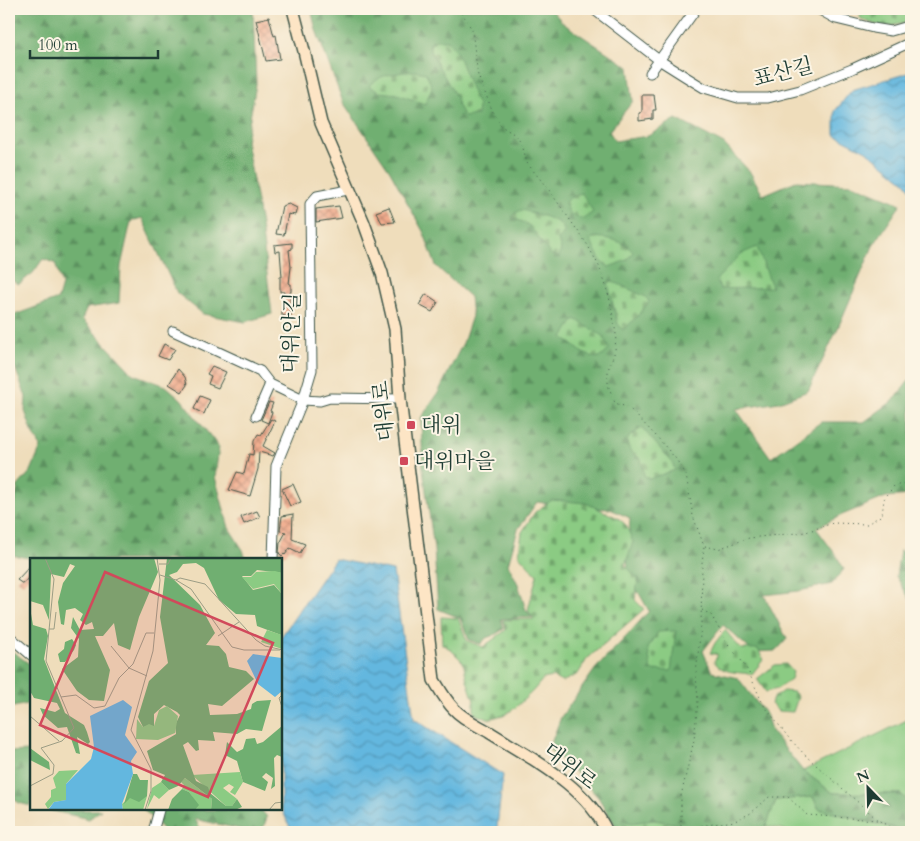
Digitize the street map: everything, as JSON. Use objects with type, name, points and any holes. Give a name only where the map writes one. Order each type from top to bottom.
[{"type":"main road","name":"대위로","points":[[293,9],[320,122],[364,224],[382,273],[395,329],[400,399],[434,680],[454,710],[542,766],[577,791],[594,810],[607,832]]},
{"type":"street","name":"표산길","points":[[593,9],[659,60],[686,77],[704,88],[738,98],[768,98],[800,90],[911,42]]},
{"type":"street","points":[[650,73],[696,9]]},
{"type":"street","points":[[818,9],[836,19],[891,31],[911,24]]},
{"type":"street","name":"대위안길","points":[[273,558],[276,466],[303,400],[312,370],[310,204],[317,196],[348,190]]},
{"type":"street","points":[[173,331],[260,371],[270,384],[303,400],[320,401],[330,398],[400,399]]},
{"type":"street","points":[[256,416],[270,384]]},
{"type":"street","points":[[9,636],[30,654]]},
{"type":"street","points":[[151,832],[160,811]]},
{"type":"path","points":[[458,9],[472,30],[478,76],[493,112],[501,126],[517,136],[527,163],[549,190],[587,244],[600,268],[611,305],[616,334],[615,351],[608,370],[608,385],[615,403],[630,408],[658,437],[676,459],[686,476],[693,516],[704,546],[702,610],[696,674],[698,701],[694,740],[681,796],[681,832]]},
{"type":"path","points":[[704,546],[718,549],[749,538],[806,532],[833,523],[867,524],[882,515],[884,499],[894,486],[911,482]]},
{"type":"path","points":[[702,610],[711,615],[730,648],[739,657],[748,671],[763,704],[788,737],[807,757],[878,820],[898,832]]},
{"type":"path","points":[[688,832],[699,826],[735,821],[751,813],[768,797],[788,797],[807,815],[878,820]]},
{"type":"green space","points":[[9,9],[253,9],[256,84],[246,141],[261,225],[272,314],[245,322],[203,314],[177,293],[142,218],[131,221],[121,266],[119,303],[87,308],[82,319],[133,374],[166,386],[181,399],[219,447],[215,477],[229,528],[243,550],[245,558],[30,558],[10,555],[9,512],[15,501],[18,486],[31,471],[41,447],[32,431],[25,411],[26,397],[13,362],[9,361],[9,317],[58,299],[62,285],[55,263],[43,259],[33,273],[19,284],[9,279]]},
{"type":"green space","points":[[311,9],[551,9],[564,24],[629,67],[633,101],[609,131],[615,141],[648,136],[676,119],[724,144],[750,172],[763,195],[796,181],[852,184],[901,204],[873,246],[837,330],[808,391],[779,402],[736,409],[771,458],[821,422],[864,422],[894,400],[911,378],[911,495],[886,497],[816,528],[844,569],[832,584],[799,591],[764,595],[787,639],[776,651],[753,652],[723,625],[703,651],[712,672],[738,678],[767,716],[771,731],[803,771],[833,793],[901,794],[911,804],[911,832],[819,809],[813,797],[776,800],[765,832],[677,832],[678,824],[654,820],[615,825],[598,797],[577,774],[549,749],[561,717],[596,668],[649,611],[627,572],[630,518],[610,509],[537,502],[518,529],[508,564],[518,584],[526,610],[532,617],[501,619],[504,629],[486,638],[481,644],[469,640],[460,618],[438,609],[434,549],[423,469],[421,418],[437,395],[463,343],[472,316],[470,297],[436,266],[424,233],[390,171],[343,102],[316,30]]},
{"type":"green space","points":[[861,9],[911,9],[911,19],[892,26],[873,24],[860,18]]},
{"type":"green space","points":[[436,40],[447,40],[457,53],[478,106],[477,115],[464,117],[456,97],[430,51],[430,45]]},
{"type":"green space","points":[[415,71],[426,73],[432,87],[425,104],[397,94],[379,92],[369,86],[384,76]]},
{"type":"green space","points":[[582,193],[593,212],[583,219],[570,214],[565,203],[568,199]]},
{"type":"green space","points":[[522,210],[558,222],[565,231],[558,240],[561,249],[559,257],[550,254],[530,226],[512,217],[515,213]]},
{"type":"green space","points":[[595,237],[611,239],[625,245],[633,252],[627,260],[609,267],[601,261],[590,240]]},
{"type":"green space","points":[[757,247],[772,287],[720,289],[717,279],[741,254]]},
{"type":"green space","points":[[612,281],[646,297],[649,302],[623,330],[618,324],[608,284]]},
{"type":"green space","points":[[575,319],[603,336],[609,349],[604,355],[596,358],[583,353],[563,337]]},
{"type":"green space","points":[[642,428],[672,462],[675,470],[649,479],[644,475],[641,459],[632,452],[627,441],[630,436]]},
{"type":"green space","points":[[552,500],[586,503],[618,518],[626,525],[633,542],[625,565],[638,579],[635,600],[644,609],[587,659],[578,674],[562,682],[552,677],[543,679],[515,708],[506,714],[489,719],[474,714],[474,701],[463,662],[442,644],[441,617],[458,618],[467,641],[483,647],[506,630],[503,620],[534,619],[528,610],[537,575],[519,555],[522,532],[535,512]]},
{"type":"green space","points":[[900,550],[911,557],[911,601],[896,576]]},
{"type":"green space","points":[[725,630],[741,649],[758,649],[763,660],[752,674],[726,670],[714,661],[718,655],[710,653]]},
{"type":"green space","points":[[676,631],[671,671],[651,670],[648,648],[658,632]]},
{"type":"green space","points":[[9,649],[30,664],[30,703],[9,708]]},
{"type":"green space","points":[[786,664],[793,672],[791,679],[777,689],[766,692],[757,679],[775,665]]},
{"type":"green space","points":[[783,691],[794,692],[798,697],[793,712],[778,711],[771,704],[773,698]]},
{"type":"green space","points":[[911,718],[911,804],[901,794],[833,793],[803,771]]},
{"type":"green space","points":[[30,751],[30,806],[19,803],[9,795],[9,752]]},
{"type":"green space","points":[[813,797],[819,809],[908,832],[786,832],[786,830],[766,826],[776,800]]},
{"type":"green space","points":[[53,811],[100,811],[89,819]]},
{"type":"green space","points":[[145,811],[262,811],[267,817],[262,832],[253,832],[195,819],[202,832],[165,832]]},
{"type":"green space","points":[[654,820],[678,824],[676,832],[617,832],[615,825]]},
{"type":"water","points":[[911,72],[911,190],[906,183],[868,152],[835,135],[835,111],[852,90]]},
{"type":"water","points":[[335,559],[393,571],[414,719],[503,775],[497,827],[500,832],[292,832],[282,809],[282,636]]},
{"type":"building","points":[[269,17],[274,36],[276,35],[280,59],[266,61],[256,20]]},
{"type":"building","points":[[642,95],[654,95],[656,110],[653,110],[653,119],[639,121],[639,113],[642,112]]},
{"type":"building","points":[[289,204],[297,208],[295,215],[288,214],[284,235],[276,234],[282,206]]},
{"type":"building","points":[[339,206],[342,218],[316,222],[316,209]]},
{"type":"building","points":[[389,207],[395,222],[382,223],[376,212]]},
{"type":"building","points":[[292,243],[292,249],[289,250],[291,316],[282,316],[284,292],[280,292],[280,277],[282,277],[280,251],[275,252],[274,245]]},
{"type":"building","points":[[426,294],[438,302],[432,312],[419,305]]},
{"type":"building","points":[[164,344],[175,349],[168,360],[158,356]]},
{"type":"building","points":[[212,366],[226,372],[218,388],[208,384],[211,376],[207,374]]},
{"type":"building","points":[[178,369],[185,377],[187,385],[182,392],[169,384]]},
{"type":"building","points":[[200,396],[210,400],[204,414],[194,409]]},
{"type":"building","points":[[269,402],[273,403],[268,423],[261,420]]},
{"type":"building","points":[[271,419],[275,421],[263,446],[275,453],[273,456],[259,452],[258,469],[250,496],[229,490],[237,472],[244,474],[249,454],[253,455],[254,441],[258,434],[261,435]]},
{"type":"building","points":[[293,484],[301,502],[290,506],[282,489]]},
{"type":"building","points":[[257,511],[260,517],[244,524],[241,517]]},
{"type":"building","points":[[293,514],[292,539],[305,544],[300,553],[290,548],[282,556],[279,553],[280,543],[286,532],[280,531],[282,516]]},
{"type":"building","points":[[30,566],[30,579],[28,578],[23,584],[17,580]]},
{"type":"place","name":"대위","points":[[411,425]]},
{"type":"place","name":"대위마을","points":[[404,461]]}]
